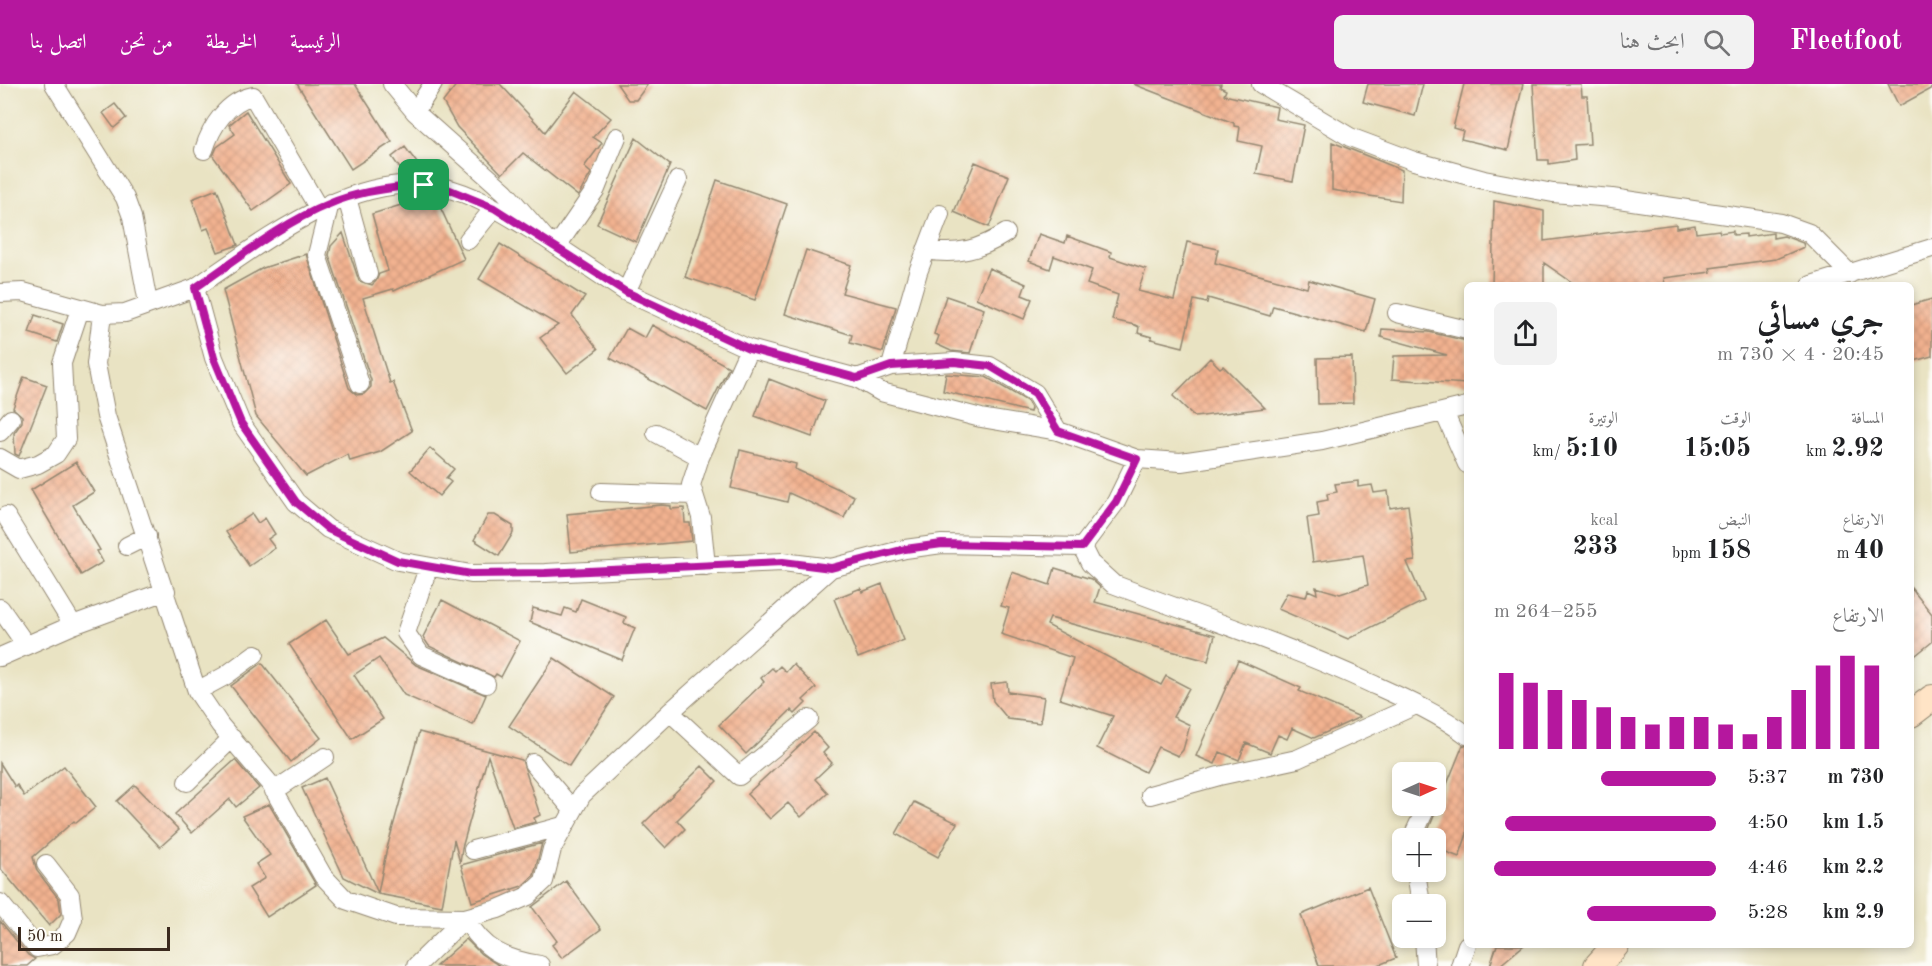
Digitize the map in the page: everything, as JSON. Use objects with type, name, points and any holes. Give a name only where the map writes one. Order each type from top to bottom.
[{"type":"main road","points":[[1914,712],[1932,698]]},
{"type":"main road","points":[[1597,966],[1613,948]]},
{"type":"street","points":[[54,84],[125,198],[132,217],[148,303]]},
{"type":"street","points":[[392,84],[415,112],[504,192],[551,242]]},
{"type":"street","points":[[415,112],[433,84]]},
{"type":"street","points":[[1261,84],[1350,137],[1414,161],[1484,180],[1553,193],[1612,198],[1781,222],[1809,233],[1850,274]]},
{"type":"street","points":[[204,150],[209,133],[227,110],[244,98],[253,96],[332,203],[368,274]]},
{"type":"street","points":[[551,242],[596,189],[617,137]]},
{"type":"street","points":[[626,292],[678,180]]},
{"type":"street","points":[[0,293],[23,292],[102,314],[125,313],[195,288],[262,242],[332,203],[389,187],[424,185],[445,188],[494,208],[551,242],[626,292],[749,349],[857,378],[881,392],[921,403],[981,418],[1058,431],[1137,459],[1181,462],[1322,441],[1464,407]]},
{"type":"street","points":[[332,203],[317,255],[360,384]]},
{"type":"street","points":[[468,240],[494,208]]},
{"type":"street","points":[[891,366],[926,250],[940,214]]},
{"type":"street","points":[[926,250],[964,252],[988,244],[1006,232]]},
{"type":"street","points":[[1822,282],[1932,248]]},
{"type":"street","points":[[195,288],[214,358],[241,423],[296,502],[328,529],[398,561],[428,568],[482,574],[706,567],[783,562],[831,568],[905,549],[942,544],[1082,547]]},
{"type":"street","points":[[0,458],[19,469],[28,467],[56,454],[66,439],[62,363],[80,309]]},
{"type":"street","points":[[1397,313],[1464,329]]},
{"type":"street","points":[[102,314],[96,364],[106,416],[166,591],[197,691],[274,791],[323,876],[346,900],[396,917],[465,918],[498,909],[528,896],[544,881],[552,849],[582,795],[670,712],[831,568]]},
{"type":"street","points":[[706,567],[700,517],[692,485],[700,457],[749,349]]},
{"type":"street","points":[[857,378],[891,366],[954,362],[990,366],[1035,393],[1058,431]]},
{"type":"street","points":[[1444,412],[1464,457]]},
{"type":"street","points":[[656,433],[700,457]]},
{"type":"street","points":[[1082,547],[1116,502],[1137,459]]},
{"type":"street","points":[[601,492],[694,495]]},
{"type":"street","points":[[6,516],[73,625]]},
{"type":"street","points":[[127,546],[147,536]]},
{"type":"street","points":[[1082,547],[1090,564],[1113,584],[1309,655],[1416,705],[1464,733]]},
{"type":"street","points":[[428,568],[406,633],[421,655],[486,684]]},
{"type":"street","points":[[0,657],[73,625],[166,591]]},
{"type":"street","points":[[0,608],[26,645]]},
{"type":"street","points":[[197,691],[225,676],[255,654]]},
{"type":"street","points":[[1150,795],[1219,776],[1297,759],[1416,705]]},
{"type":"street","points":[[670,712],[739,776],[809,719]]},
{"type":"street","points":[[186,782],[232,738]]},
{"type":"street","points":[[274,791],[324,757]]},
{"type":"street","points":[[533,763],[568,818]]},
{"type":"street","points":[[473,850],[568,818]]},
{"type":"street","points":[[0,903],[37,948],[53,945],[67,933],[73,919],[70,895],[46,864]]},
{"type":"street","points":[[465,918],[477,939],[499,954],[540,964]]},
{"type":"street","points":[[416,966],[465,918]]},
{"type":"street","points":[[1425,948],[1426,966]]},
{"type":"street","points":[[1460,966],[1466,948]]},
{"type":"building","points":[[297,84],[355,84],[392,142],[351,169]]},
{"type":"building","points":[[457,84],[500,84],[545,132],[576,91],[611,118],[593,137],[602,143],[584,167],[591,173],[578,196],[523,153],[502,174],[457,127],[443,102]]},
{"type":"building","points":[[617,84],[648,84],[636,100],[628,100]]},
{"type":"building","points":[[1133,84],[1221,84],[1220,87],[1226,90],[1224,95],[1277,107],[1275,119],[1304,125],[1293,181],[1256,174],[1262,146],[1238,141],[1240,127],[1234,126],[1234,123]]},
{"type":"building","points":[[1368,84],[1423,84],[1415,116],[1363,102]]},
{"type":"building","points":[[1464,84],[1523,84],[1508,150],[1461,139],[1463,131],[1453,128]]},
{"type":"building","points":[[1533,84],[1581,84],[1582,96],[1587,96],[1590,144],[1574,145],[1575,160],[1549,164],[1549,160],[1538,160]]},
{"type":"building","points":[[1888,84],[1932,84],[1932,88],[1899,106]]},
{"type":"building","points":[[115,104],[126,118],[114,128],[103,113]]},
{"type":"building","points":[[246,111],[291,184],[253,211],[213,156],[217,147],[235,134],[229,125]]},
{"type":"building","points":[[636,138],[670,165],[636,242],[597,224]]},
{"type":"building","points":[[1332,142],[1402,170],[1401,201],[1332,190]]},
{"type":"building","points":[[405,147],[417,163],[403,173],[392,157]]},
{"type":"building","points":[[975,162],[1009,176],[989,227],[954,212]]},
{"type":"building","points":[[717,180],[787,204],[755,300],[685,277]]},
{"type":"building","points":[[217,189],[238,245],[218,252],[208,228],[203,230],[192,199]]},
{"type":"building","points":[[427,197],[436,198],[464,259],[394,291],[393,289],[363,298],[390,383],[393,382],[412,431],[380,452],[350,461],[348,454],[306,476],[256,416],[223,290],[263,268],[306,254],[349,388],[357,395],[364,394],[371,387],[371,380],[329,255],[331,246],[343,233],[359,281],[372,285],[379,274],[388,271],[372,214]]},
{"type":"building","points":[[1494,201],[1544,211],[1544,241],[1676,224],[1676,228],[1695,225],[1696,233],[1733,231],[1733,235],[1746,234],[1746,237],[1773,233],[1773,238],[1784,236],[1803,243],[1804,247],[1776,259],[1710,268],[1711,272],[1664,278],[1665,282],[1572,282],[1544,263],[1544,282],[1492,282]]},
{"type":"building","points":[[1039,234],[1065,243],[1067,236],[1111,252],[1110,257],[1146,269],[1138,291],[1174,300],[1187,242],[1218,249],[1215,263],[1307,288],[1309,280],[1375,299],[1366,332],[1273,306],[1270,316],[1208,298],[1207,303],[1194,300],[1183,347],[1151,339],[1152,337],[1138,333],[1139,327],[1135,325],[1112,320],[1118,295],[1087,284],[1092,270],[1054,256],[1050,269],[1029,261]]},
{"type":"building","points":[[500,244],[585,297],[572,315],[598,349],[567,373],[540,338],[558,325],[479,279]]},
{"type":"building","points":[[806,250],[851,265],[842,293],[896,307],[883,352],[850,343],[852,335],[785,314]]},
{"type":"building","points":[[989,268],[1026,284],[1022,295],[1032,299],[1024,319],[976,298]]},
{"type":"building","points":[[946,296],[984,309],[970,353],[951,351],[936,344],[939,336],[934,334]]},
{"type":"building","points":[[1932,299],[1932,356],[1914,361],[1914,304]]},
{"type":"building","points":[[35,315],[63,324],[57,342],[29,333]]},
{"type":"building","points":[[652,325],[729,367],[707,411],[610,358],[627,328],[645,338]]},
{"type":"building","points":[[1382,329],[1429,332],[1464,340],[1464,384],[1392,379],[1394,356],[1447,355],[1381,337]]},
{"type":"building","points":[[1352,357],[1353,403],[1318,404],[1317,358]]},
{"type":"building","points":[[1210,358],[1220,368],[1223,366],[1265,408],[1195,417],[1173,396]]},
{"type":"building","points":[[946,374],[986,377],[1027,401],[1031,408],[1030,412],[943,391]]},
{"type":"building","points":[[24,377],[47,385],[19,456],[15,454],[14,433],[22,422],[22,416],[13,408]]},
{"type":"building","points":[[769,379],[825,401],[812,437],[755,416]]},
{"type":"building","points":[[430,448],[454,469],[446,478],[451,482],[439,496],[410,471]]},
{"type":"building","points":[[740,450],[796,464],[795,469],[854,496],[844,518],[789,493],[787,502],[731,488]]},
{"type":"building","points":[[76,462],[94,492],[73,505],[100,550],[97,551],[103,562],[81,575],[31,490]]},
{"type":"building","points":[[1358,481],[1358,487],[1372,485],[1374,493],[1388,491],[1390,508],[1408,505],[1415,561],[1407,562],[1424,601],[1348,639],[1278,609],[1287,593],[1306,597],[1308,590],[1317,594],[1316,587],[1340,594],[1368,585],[1363,555],[1313,562],[1307,518],[1319,516],[1317,502],[1328,500],[1327,494],[1337,492],[1335,484]]},
{"type":"building","points":[[671,506],[671,509],[684,508],[685,523],[690,523],[692,541],[571,552],[567,514]]},
{"type":"building","points":[[252,514],[258,523],[265,518],[275,534],[268,539],[275,548],[249,566],[226,532]]},
{"type":"building","points":[[488,515],[495,515],[513,526],[513,533],[499,556],[474,540]]},
{"type":"building","points":[[1055,568],[1091,579],[1100,587],[1095,602],[1215,635],[1208,661],[1050,618],[1047,625],[1161,685],[1166,676],[1189,688],[1173,717],[1190,725],[1183,750],[1178,756],[1158,747],[1145,772],[1097,748],[1113,716],[1060,699],[1073,658],[1001,634],[1009,608],[1001,606],[1012,572],[1050,585]]},
{"type":"building","points":[[882,584],[904,640],[858,658],[834,599],[861,588],[862,592]]},
{"type":"building","points":[[1914,592],[1932,614],[1932,642],[1914,657]]},
{"type":"building","points":[[581,599],[626,617],[624,623],[635,628],[622,660],[530,622],[533,608],[562,616],[565,608],[576,612]]},
{"type":"building","points":[[442,600],[520,641],[501,677],[496,674],[494,677],[429,646],[423,637]]},
{"type":"building","points":[[326,620],[349,654],[383,638],[416,665],[486,695],[473,725],[404,695],[379,658],[354,675],[383,719],[352,739],[289,644]]},
{"type":"building","points":[[554,658],[614,697],[569,766],[509,726]]},
{"type":"building","points":[[1238,660],[1301,688],[1299,691],[1360,717],[1314,738],[1292,728],[1287,739],[1278,735],[1270,753],[1246,743],[1239,760],[1220,752],[1215,764],[1196,756]]},
{"type":"building","points":[[262,663],[321,738],[291,762],[231,686]]},
{"type":"building","points":[[793,664],[816,688],[803,700],[806,703],[795,714],[791,710],[746,754],[719,725],[764,682],[761,678],[772,668],[775,671],[780,666],[786,672]]},
{"type":"building","points":[[1007,682],[1008,692],[1044,697],[1040,723],[1008,719],[993,701],[991,684]]},
{"type":"building","points":[[419,732],[522,760],[540,815],[534,818],[536,822],[513,828],[488,756],[462,848],[460,863],[454,840],[442,906],[378,894],[344,877],[302,788],[325,778],[378,893],[386,852]]},
{"type":"building","points":[[814,732],[828,748],[823,753],[832,763],[815,779],[828,793],[801,817],[788,803],[770,819],[747,794]]},
{"type":"building","points":[[1463,745],[1464,843],[1459,857],[1446,852],[1446,828],[1429,828],[1434,816],[1446,816],[1446,787]]},
{"type":"building","points":[[235,760],[259,788],[236,807],[230,799],[192,833],[175,814]]},
{"type":"building","points":[[0,763],[15,787],[17,785],[24,796],[64,766],[96,807],[76,823],[74,821],[33,857],[37,871],[59,899],[61,914],[49,926],[0,868]]},
{"type":"building","points":[[702,766],[717,781],[677,820],[685,829],[666,848],[643,824]]},
{"type":"building","points":[[135,785],[179,830],[160,847],[117,801]]},
{"type":"building","points":[[914,802],[957,823],[938,857],[896,834]]},
{"type":"building","points":[[269,804],[316,885],[267,917],[249,888],[265,878],[256,864],[270,855],[242,816]]},
{"type":"building","points":[[542,843],[534,875],[522,886],[472,902],[461,865]]},
{"type":"building","points":[[566,881],[601,929],[562,958],[552,945],[557,941],[532,907]]},
{"type":"building","points":[[1368,887],[1396,958],[1376,966],[1319,966],[1301,915]]},
{"type":"building","points":[[0,921],[28,955],[35,959],[27,966],[0,966]]},
{"type":"building","points":[[466,939],[481,954],[500,966],[436,966]]},
{"type":"building","points":[[1496,948],[1520,948],[1499,966],[1490,966]]},
{"type":"route","points":[[424,185],[445,188],[494,208],[545,238],[626,292],[749,349],[857,378],[891,366],[954,362],[990,366],[1035,393],[1058,431],[1137,459],[1116,502],[1082,547],[942,544],[905,549],[831,568],[783,562],[706,567],[471,574],[398,561],[328,529],[296,502],[241,423],[214,358],[195,288],[262,242],[330,203],[389,187],[424,185]]}]
